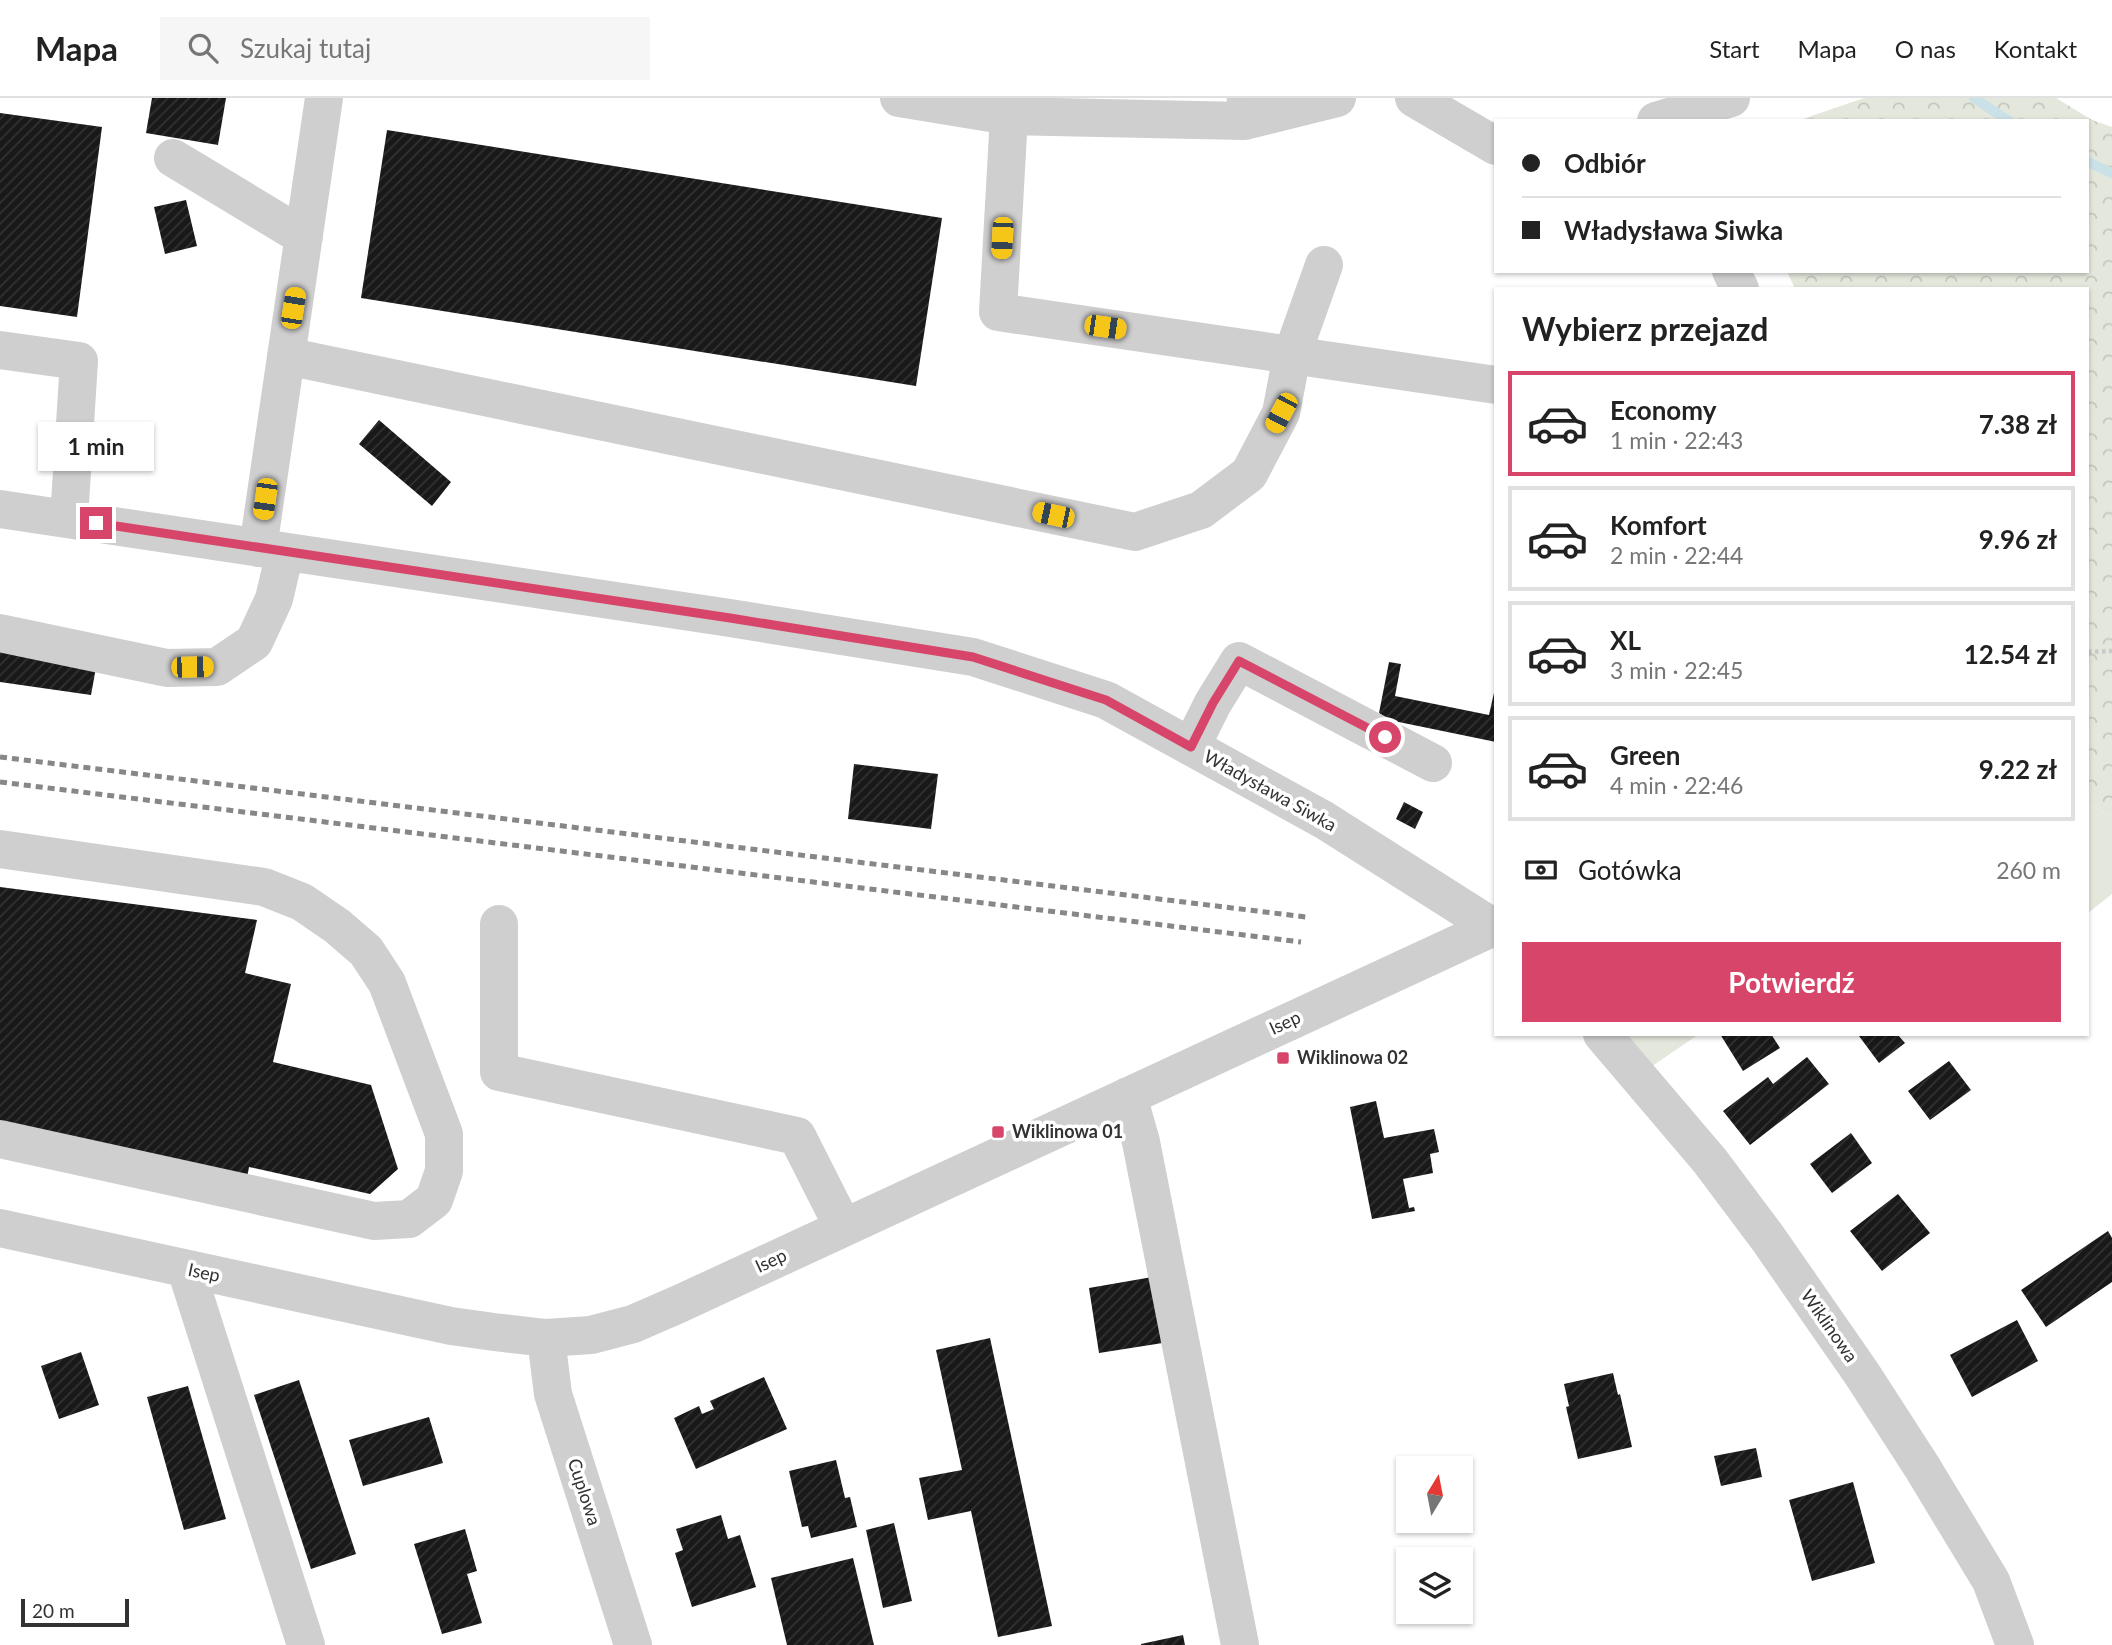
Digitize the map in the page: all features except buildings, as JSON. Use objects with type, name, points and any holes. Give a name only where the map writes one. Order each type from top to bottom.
[{"type":"street","points":[[0,633],[167,668],[218,667],[254,642],[274,599],[272,550],[286,356],[324,98]]},
{"type":"street","points":[[899,98],[1010,107],[1245,110],[1337,98]]},
{"type":"street","points":[[1414,98],[1494,145]]},
{"type":"street","points":[[1644,98],[1655,119]]},
{"type":"street","points":[[1663,119],[1731,98]]},
{"type":"street","points":[[1010,107],[998,312],[1494,385]]},
{"type":"street","points":[[173,158],[304,237]]},
{"type":"street","points":[[286,356],[1135,532],[1201,510],[1249,474],[1281,413],[1292,355],[1324,265]]},
{"type":"street","points":[[0,350],[79,362],[69,519]]},
{"type":"street","name":"Władysława Siwka","points":[[0,509],[717,615],[973,657],[1106,700],[1324,820],[1494,926]]},
{"type":"street","points":[[1191,747],[1213,703],[1239,661],[1433,763]]},
{"type":"street","points":[[0,849],[264,887],[302,902],[337,926],[366,951],[387,983],[444,1134],[444,1171],[434,1200],[409,1219],[374,1221],[0,1139]]},
{"type":"street","points":[[499,924],[499,1072],[797,1136],[843,1227]]},
{"type":"street","name":"Isep","points":[[0,1228],[451,1326],[546,1338],[591,1335],[633,1324],[1494,927]]},
{"type":"street","name":"Wiklinowa","points":[[1604,1036],[1710,1161],[1767,1237],[1862,1374],[1922,1466],[1991,1581],[2015,1645]]},
{"type":"street","points":[[1128,1096],[1141,1142],[1240,1645]]},
{"type":"street","points":[[186,1269],[306,1645]]},
{"type":"street","name":"Cuplowa","points":[[546,1338],[553,1394],[633,1645]]},
{"type":"path","points":[[2089,652],[2112,651]]},
{"type":"green space","points":[[1864,98],[2056,98],[2092,120],[2112,127],[2112,817],[2089,806],[2089,287],[1794,287],[1788,273],[2089,273],[2089,119],[1803,119]]},
{"type":"green space","points":[[2089,806],[2112,817],[2112,894],[2089,912]]},
{"type":"green space","points":[[1619,1036],[1696,1036],[1648,1069]]},
{"type":"waterway","points":[[1974,98],[2006,119]]},
{"type":"waterway","points":[[2089,162],[2112,173]]},
{"type":"railway","points":[[0,757],[1306,917]]},
{"type":"railway","points":[[0,782],[1301,942]]},
{"type":"place","name":"Wiklinowa 02","points":[[1283,1058]]},
{"type":"place","name":"Wiklinowa 01","points":[[998,1132]]},
{"type":"route","points":[[96,523],[973,657],[1106,700],[1191,747],[1213,703],[1239,661],[1385,737]]}]
